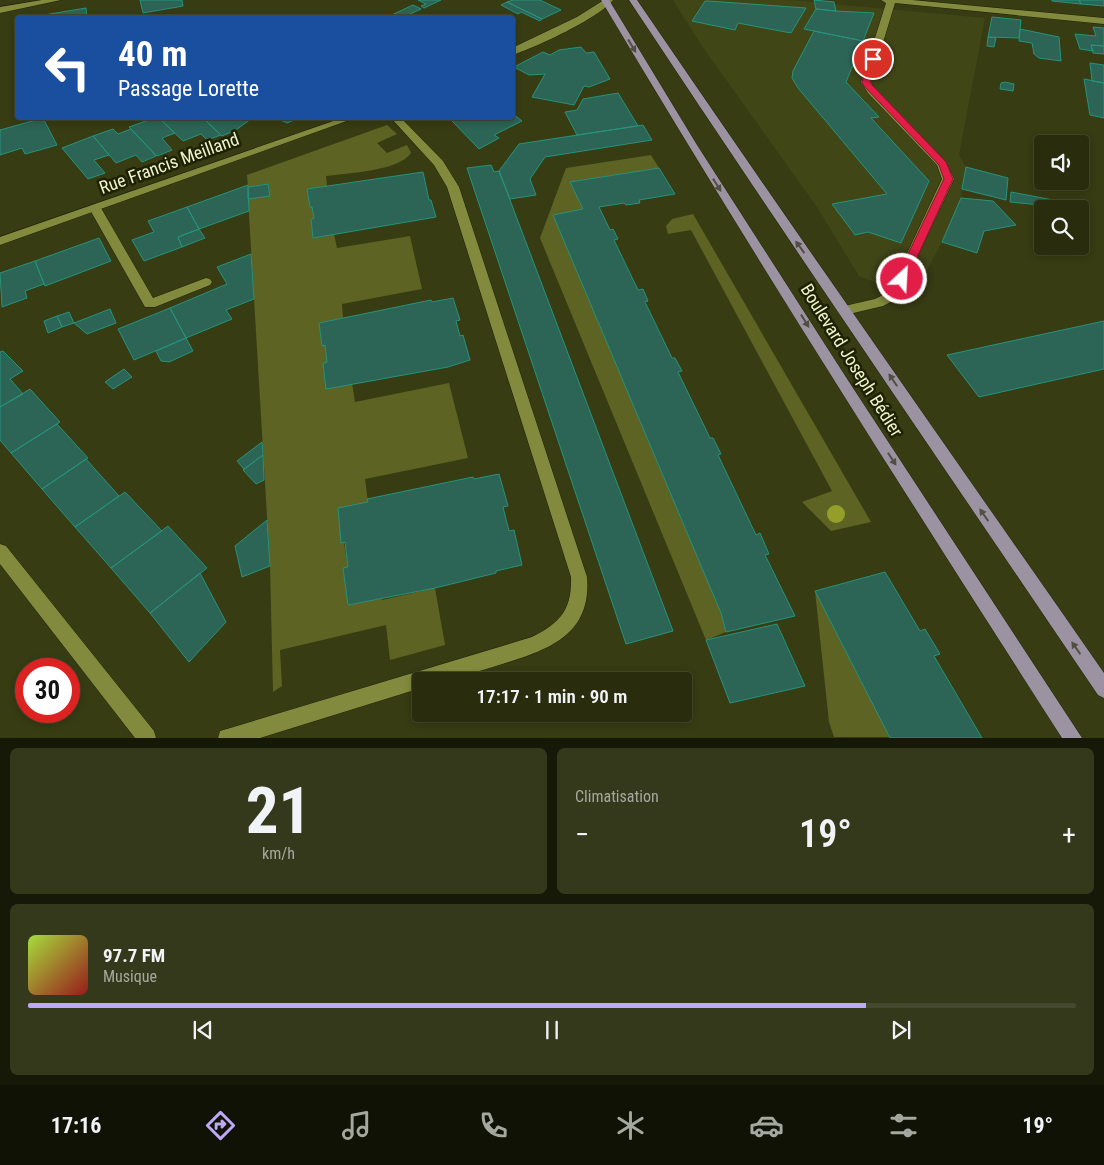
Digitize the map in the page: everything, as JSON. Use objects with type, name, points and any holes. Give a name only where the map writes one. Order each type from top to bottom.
[{"type":"main road","name":"Boulevard Joseph Bédier","points":[[633,0],[772,208],[845,310],[1104,688]]},
{"type":"main road","name":"Boulevard Joseph Bédier","points":[[607,2],[846,388],[1073,738]]},
{"type":"street","points":[[0,10],[57,0]]},
{"type":"street","points":[[845,310],[878,303],[894,295],[948,179],[942,164],[872,91],[866,82],[888,0],[1104,21]]},
{"type":"street","points":[[515,50],[607,2]]},
{"type":"street","name":"Rue Francis Meilland","points":[[0,241],[344,120]]},
{"type":"street","points":[[227,738],[536,645],[552,638],[564,628],[578,605],[581,590],[579,577],[453,187],[440,163],[398,120]]},
{"type":"street","points":[[94,208],[150,304],[206,282]]},
{"type":"street","points":[[0,551],[147,738]]},
{"type":"shaded area","points":[[673,0],[789,0],[985,18],[959,155],[966,167],[961,198],[942,242],[913,297],[859,276],[817,207],[702,46]]},
{"type":"shaded area","points":[[387,125],[397,134],[377,143],[387,153],[407,145],[411,153],[396,164],[385,167],[326,176],[327,186],[307,189],[314,218],[311,219],[313,238],[334,234],[337,248],[410,236],[422,289],[342,304],[343,318],[319,323],[327,362],[323,363],[326,388],[352,383],[355,402],[449,383],[468,458],[365,479],[368,502],[338,508],[348,567],[343,568],[348,605],[381,598],[382,600],[435,588],[445,645],[390,660],[386,625],[280,650],[282,686],[273,692],[270,566],[248,199],[270,195],[268,184],[248,187],[247,175]]},
{"type":"shaded area","points":[[651,155],[659,168],[570,182],[583,209],[553,215],[721,613],[726,632],[706,640],[540,238],[566,168]]},
{"type":"shaded area","points":[[693,214],[871,522],[831,531],[802,502],[832,491],[691,230],[668,234],[666,226],[672,219]]},
{"type":"shaded area","points":[[815,591],[890,737],[834,737],[829,722]]},
{"type":"building","points":[[140,0],[182,0],[183,6],[143,13]]},
{"type":"building","points":[[418,0],[441,0],[424,8],[421,6],[426,4]]},
{"type":"building","points":[[513,0],[540,0],[561,10],[542,19],[507,2]]},
{"type":"building","points":[[814,0],[834,2],[836,11],[816,9]]},
{"type":"building","points":[[1079,0],[1081,4],[1052,1]]},
{"type":"building","points":[[1079,0],[1104,0],[1104,6],[1081,4]]},
{"type":"building","points":[[705,1],[806,8],[791,33],[738,23],[735,30],[692,21]]},
{"type":"building","points":[[507,2],[542,19],[540,21],[521,12],[518,14],[501,5]]},
{"type":"building","points":[[413,5],[421,9],[408,15],[391,15]]},
{"type":"building","points":[[86,8],[87,15],[44,15]]},
{"type":"building","points":[[816,9],[874,13],[863,41],[804,29]]},
{"type":"building","points":[[992,17],[1021,20],[1019,38],[988,37]]},
{"type":"building","points":[[1093,27],[1104,28],[1104,46],[1091,45],[1093,51],[1080,49],[1075,34],[1096,36]]},
{"type":"building","points":[[1020,29],[1059,37],[1061,61],[1039,58],[1034,54],[1032,43],[1019,41]]},
{"type":"building","points":[[814,31],[863,41],[846,82],[879,117],[871,118],[929,181],[901,243],[868,232],[855,235],[832,204],[887,194],[798,88],[792,78],[793,71]]},
{"type":"building","points":[[988,37],[996,38],[994,47],[987,46]]},
{"type":"building","points":[[1091,45],[1104,46],[1104,54],[1093,53]]},
{"type":"building","points":[[581,47],[586,53],[594,52],[610,79],[589,87],[584,86],[574,105],[532,97],[545,74],[529,75],[515,66],[543,52],[550,55],[559,50]]},
{"type":"building","points":[[1090,63],[1104,65],[1104,83],[1092,81]]},
{"type":"building","points":[[1084,79],[1104,83],[1104,118],[1090,115]]},
{"type":"building","points":[[1001,83],[1014,84],[1013,91],[1000,89]]},
{"type":"building","points":[[618,93],[638,126],[577,135],[565,112],[577,110],[583,99]]},
{"type":"building","points":[[515,115],[522,121],[494,135],[499,138],[479,149],[452,121],[515,120]]},
{"type":"building","points":[[36,120],[44,120],[57,145],[25,154],[22,148],[0,155],[0,130]]},
{"type":"building","points":[[148,120],[161,120],[175,133],[162,138],[172,150],[157,156],[129,127]]},
{"type":"building","points":[[161,120],[205,120],[221,135],[207,140],[201,134],[183,141]]},
{"type":"building","points":[[205,120],[250,120],[236,130],[222,136]]},
{"type":"building","points":[[280,120],[294,120],[287,123]]},
{"type":"building","points":[[643,125],[652,140],[545,157],[530,179],[536,195],[510,199],[499,171],[519,144]]},
{"type":"building","points":[[113,129],[118,134],[131,129],[156,156],[142,162],[136,155],[116,163],[93,136]]},
{"type":"building","points":[[93,136],[109,155],[94,160],[105,173],[88,179],[62,148]]},
{"type":"building","points":[[491,165],[494,172],[499,171],[673,631],[626,644],[467,168]]},
{"type":"building","points":[[966,167],[1008,178],[1006,200],[962,189]]},
{"type":"building","points":[[659,168],[675,194],[639,200],[640,203],[626,205],[624,203],[599,207],[610,230],[613,229],[618,239],[614,240],[638,290],[643,289],[648,301],[645,302],[672,358],[675,358],[682,371],[678,372],[710,438],[713,438],[721,454],[718,455],[756,535],[760,533],[769,554],[765,555],[795,616],[726,632],[721,613],[553,215],[583,209],[570,182]]},
{"type":"building","points":[[423,172],[429,200],[431,200],[436,217],[313,238],[311,219],[314,218],[307,189]]},
{"type":"building","points":[[268,184],[270,196],[248,199],[248,187]]},
{"type":"building","points":[[248,185],[249,211],[199,229],[187,207]]},
{"type":"building","points":[[1011,192],[1053,200],[1034,200],[1034,204],[1010,202]]},
{"type":"building","points":[[961,198],[993,201],[1016,225],[984,231],[977,253],[942,242]]},
{"type":"building","points":[[187,207],[199,229],[178,237],[182,247],[144,261],[132,240],[154,232],[148,221]]},
{"type":"building","points":[[199,229],[205,238],[182,247],[178,237]]},
{"type":"building","points":[[99,238],[111,261],[45,286],[35,261]]},
{"type":"building","points":[[251,254],[254,299],[226,310],[232,319],[186,338],[170,308],[227,284],[217,267]]},
{"type":"building","points":[[35,261],[44,284],[25,291],[27,298],[2,307],[0,273]]},
{"type":"building","points":[[453,298],[460,320],[456,321],[460,336],[463,335],[470,360],[448,367],[326,389],[323,363],[327,362],[325,345],[322,346],[319,323],[431,300],[432,302]]},
{"type":"building","points":[[170,308],[186,338],[134,360],[118,329]]},
{"type":"building","points":[[110,309],[116,323],[87,334],[74,323]]},
{"type":"building","points":[[69,312],[74,323],[62,327],[57,316]]},
{"type":"building","points":[[57,316],[62,327],[48,333],[44,321]]},
{"type":"building","points":[[1104,321],[1104,369],[979,397],[947,355]]},
{"type":"building","points":[[186,338],[193,351],[169,362],[161,361],[156,351]]},
{"type":"building","points":[[3,351],[23,371],[10,379],[23,394],[0,407],[0,352]]},
{"type":"building","points":[[124,369],[132,377],[113,389],[105,382]]},
{"type":"building","points":[[30,389],[60,422],[11,453],[0,440],[0,407]]},
{"type":"building","points":[[57,424],[88,458],[42,489],[11,453]]},
{"type":"building","points":[[262,442],[263,455],[244,469],[237,461]]},
{"type":"building","points":[[263,455],[264,480],[256,484],[243,470]]},
{"type":"building","points":[[86,459],[119,496],[75,527],[42,489]]},
{"type":"building","points":[[499,474],[508,506],[503,507],[509,531],[514,530],[522,565],[435,588],[348,605],[343,568],[348,567],[345,542],[341,543],[338,508],[368,502],[367,499],[473,477],[474,479]]},
{"type":"building","points":[[125,492],[162,531],[111,568],[75,527]]},
{"type":"building","points":[[267,520],[270,566],[242,577],[235,546]]},
{"type":"building","points":[[168,526],[207,568],[150,613],[111,568]]},
{"type":"building","points":[[885,572],[920,631],[925,629],[940,654],[934,656],[982,738],[890,738],[815,591]]},
{"type":"building","points":[[200,573],[226,622],[189,662],[150,613]]},
{"type":"building","points":[[777,624],[805,686],[730,703],[706,640]]},
{"type":"route","points":[[873,59],[867,76],[866,82],[868,86],[942,164],[948,174],[948,179],[902,279]]}]
